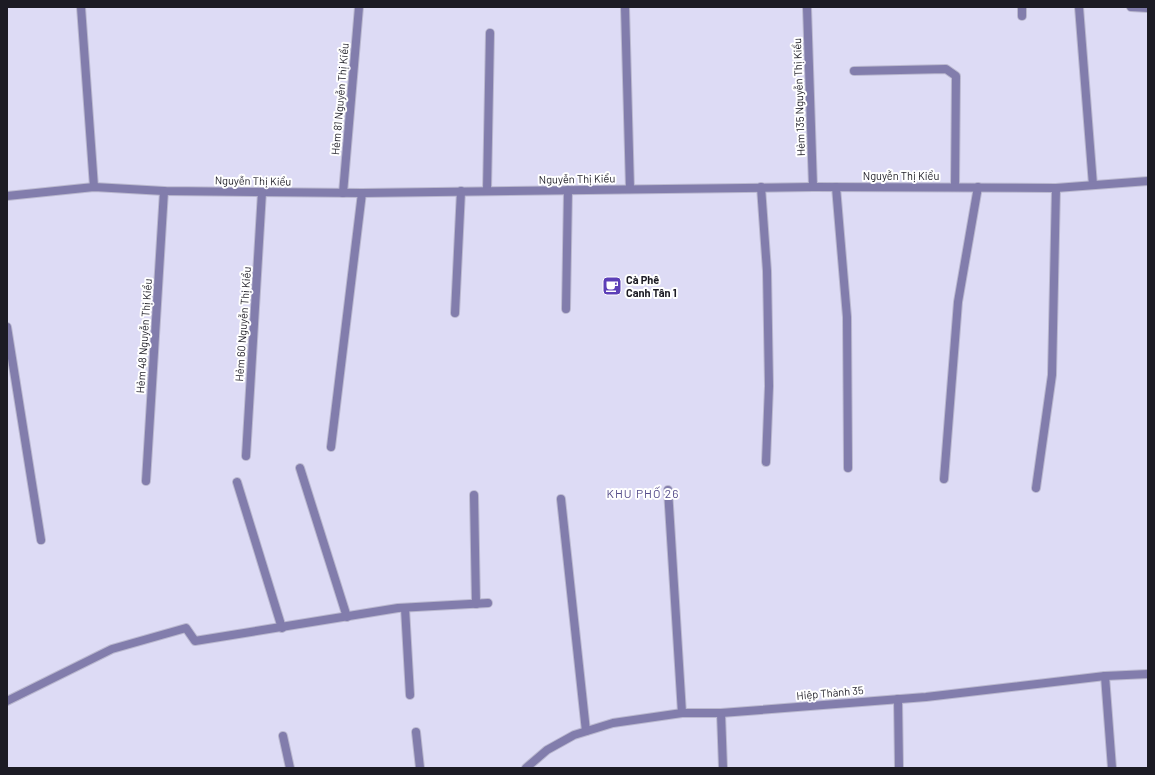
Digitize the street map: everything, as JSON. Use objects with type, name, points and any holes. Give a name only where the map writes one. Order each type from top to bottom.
[{"type":"street","points":[[81,7],[94,187]]},
{"type":"street","name":"Hẻm 81 Nguyễn Thị Kiểu","points":[[343,193],[359,7]]},
{"type":"street","points":[[625,7],[630,189]]},
{"type":"street","name":"Hẻm 135 Nguyễn Thị Kiểu","points":[[807,7],[813,187]]},
{"type":"street","points":[[1079,7],[1093,185]]},
{"type":"street","points":[[1131,7],[1148,8]]},
{"type":"street","points":[[487,191],[490,33]]},
{"type":"street","points":[[854,71],[946,69],[956,76],[955,187]]},
{"type":"street","name":"Nguyễn Thị Kiểu","points":[[7,196],[94,187],[164,191],[362,193],[761,187],[1056,188],[1148,182]]},
{"type":"street","points":[[761,187],[766,271],[769,378],[766,462]]},
{"type":"street","points":[[836,187],[847,317],[848,468]]},
{"type":"street","points":[[944,479],[958,302],[978,187]]},
{"type":"street","points":[[1036,488],[1052,375],[1056,188]]},
{"type":"street","points":[[566,309],[568,190]]},
{"type":"street","name":"Hẻm 48 Nguyễn Thị Kiểu","points":[[146,481],[164,191]]},
{"type":"street","points":[[455,313],[461,191]]},
{"type":"street","name":"Hẻm 60 Nguyễn Thị Kiểu","points":[[246,456],[262,192]]},
{"type":"street","points":[[332,447],[362,193]]},
{"type":"street","points":[[7,327],[40,540]]},
{"type":"street","points":[[300,468],[347,617]]},
{"type":"street","points":[[236,482],[282,628]]},
{"type":"street","points":[[668,490],[682,713]]},
{"type":"street","points":[[474,494],[476,604]]},
{"type":"street","points":[[561,499],[586,731]]},
{"type":"street","points":[[7,701],[112,649],[186,628],[194,641],[406,608],[488,603]]},
{"type":"street","points":[[406,608],[410,695]]},
{"type":"street","name":"Hiệp Thành 35","points":[[530,766],[548,750],[574,734],[613,723],[682,713],[721,713],[898,699],[1106,676],[1148,674]]},
{"type":"street","points":[[1106,676],[1112,768]]},
{"type":"street","points":[[898,699],[899,768]]},
{"type":"street","points":[[721,713],[723,768]]},
{"type":"street","points":[[416,732],[420,768]]},
{"type":"street","points":[[283,736],[290,768]]},
{"type":"place","name":"Cà Phê Canh Tân 1","points":[[612,286]]},
{"type":"district","name":"KHU PHỐ 26","points":[[643,494]]}]
